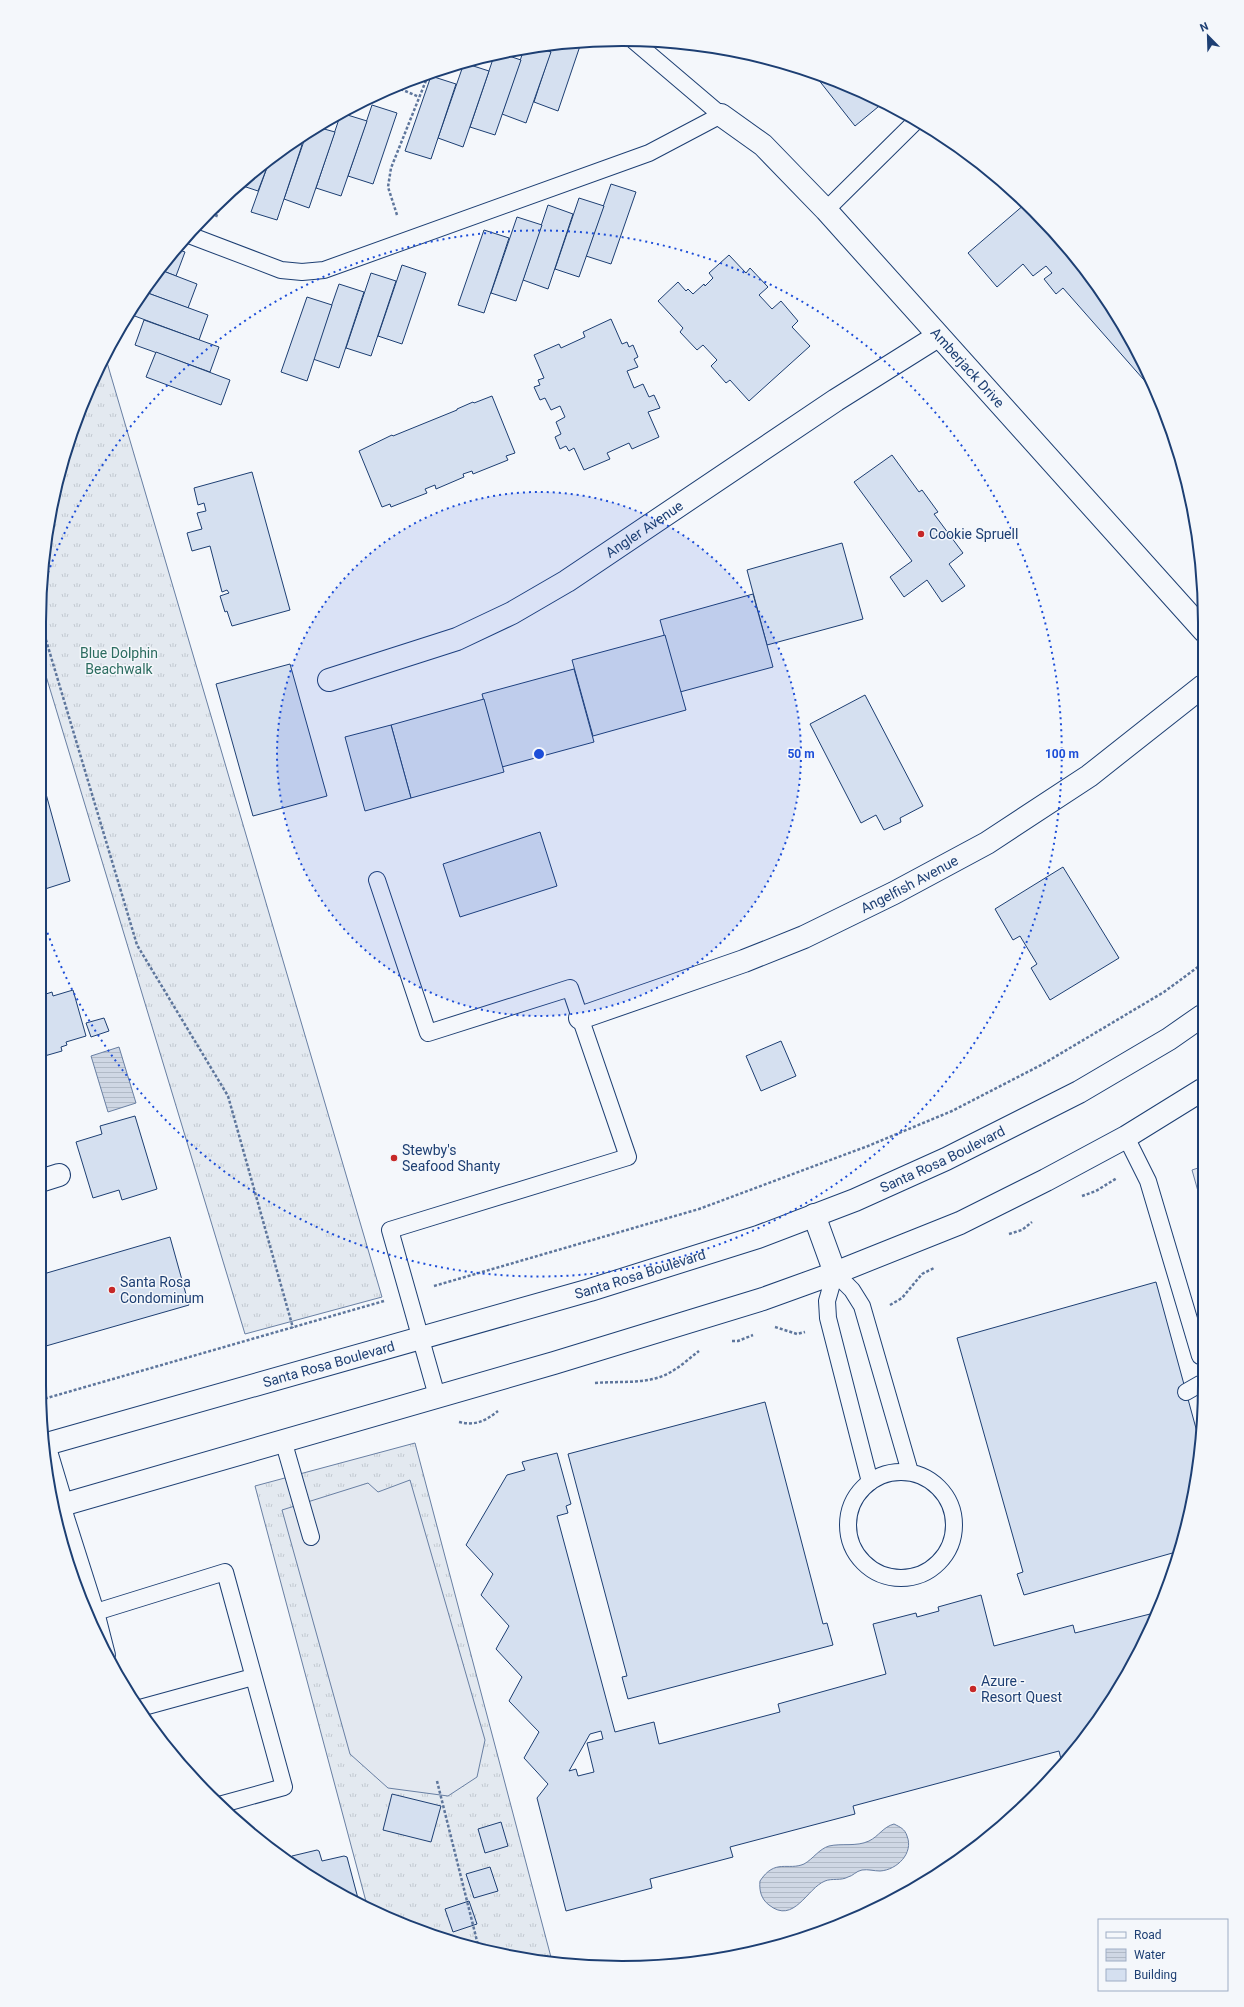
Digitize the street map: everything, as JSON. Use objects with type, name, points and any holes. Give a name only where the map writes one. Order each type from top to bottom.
[{"type":"street","name":"Amberjack Drive","points":[[721,115],[763,145],[826,210],[1198,624]]},
{"type":"street","name":"Angler Avenue","points":[[329,680],[457,639],[512,613],[567,581],[836,400],[938,336]]},
{"type":"street","name":"Angelfish Avenue","points":[[580,1018],[744,961],[804,937],[901,889],[987,843],[1090,776],[1198,690]]},
{"type":"street","name":"Santa Rosa Boulevard","points":[[49,1443],[590,1290],[751,1239],[855,1200],[946,1159],[1079,1092],[1169,1039],[1198,1019]]},
{"type":"street","points":[[59,1506],[647,1335],[763,1299],[835,1273],[960,1223],[1126,1137],[1198,1092]]},
{"type":"street","points":[[814,1215],[835,1273]]},
{"type":"lane","points":[[194,237],[281,270],[302,272],[324,270],[649,153],[721,115],[640,46]]},
{"type":"lane","points":[[826,210],[912,125]]},
{"type":"lane","points":[[377,880],[428,1033],[570,988],[628,1157],[390,1230],[437,1396]]},
{"type":"lane","points":[[1126,1137],[1148,1181],[1198,1349]]},
{"type":"lane","points":[[870,1482],[828,1318],[827,1301],[835,1273],[852,1290],[862,1306],[910,1472]]},
{"type":"lane","points":[[1186,1392],[1198,1385]]},
{"type":"lane","points":[[283,1440],[311,1537]]},
{"type":"lane","points":[[910,1472],[930,1480],[946,1494],[954,1513],[955,1534],[947,1554],[932,1569],[913,1578],[892,1579],[872,1571],[857,1556],[848,1538],[848,1516],[856,1497],[870,1482],[889,1473],[910,1472]]},
{"type":"lane","points":[[64,1524],[81,1582]]},
{"type":"lane","points":[[93,1612],[225,1572],[284,1787],[226,1803]]},
{"type":"lane","points":[[144,1707],[254,1677]]},
{"type":"path","points":[[406,240],[388,187],[391,168],[425,81]]},
{"type":"path","points":[[402,90],[419,96]]},
{"type":"path","points":[[46,637],[137,945],[228,1096],[293,1328]]},
{"type":"path","points":[[46,1398],[293,1328],[699,1209],[868,1146],[952,1111],[1043,1064],[1164,992],[1198,967]]},
{"type":"path","points":[[437,1781],[477,1942]]},
{"type":"green space","name":"Blue Dolphin Beachwalk","points":[[107,363],[382,1297],[245,1334],[46,676],[47,584],[57,510],[77,437]]},
{"type":"green space","points":[[415,1443],[551,1956],[510,1950],[473,1941],[437,1930],[366,1901],[255,1486]]},
{"type":"shaded area","points":[[1198,1168],[1198,1191],[1192,1170]]},
{"type":"shaded area","points":[[410,1480],[485,1740],[477,1777],[448,1796],[388,1788],[350,1754],[282,1510],[368,1483],[378,1492]]},
{"type":"water","points":[[119,1047],[136,1103],[108,1112],[91,1056]]},
{"type":"water","points":[[894,1824],[902,1828],[909,1842],[906,1854],[898,1864],[892,1868],[880,1871],[862,1870],[845,1878],[825,1881],[818,1885],[800,1903],[786,1911],[778,1910],[769,1905],[762,1897],[760,1891],[760,1881],[766,1874],[776,1867],[798,1866],[804,1864],[822,1849],[829,1846],[864,1843],[876,1837],[887,1827]]},
{"type":"building","points":[[579,47],[558,111],[534,102],[551,51]]},
{"type":"building","points":[[548,51],[551,52],[526,123],[502,114],[522,55]]},
{"type":"building","points":[[511,57],[521,60],[495,135],[470,127],[492,61]]},
{"type":"building","points":[[473,66],[489,71],[463,147],[438,138],[462,69]]},
{"type":"building","points":[[436,77],[456,84],[431,159],[405,151],[430,80]]},
{"type":"building","points":[[820,82],[879,106],[855,126]]},
{"type":"building","points":[[372,105],[397,113],[373,184],[348,176]]},
{"type":"building","points":[[348,115],[367,121],[341,196],[316,188],[338,121]]},
{"type":"building","points":[[324,129],[335,132],[309,208],[284,199],[304,142]]},
{"type":"building","points":[[300,144],[302,145],[277,220],[251,212],[267,169]]},
{"type":"building","points":[[266,169],[258,191],[245,187]]},
{"type":"building","points":[[611,184],[636,192],[611,264],[586,256]]},
{"type":"building","points":[[579,198],[604,206],[579,277],[555,269]]},
{"type":"building","points":[[548,205],[573,214],[548,289],[523,280]]},
{"type":"building","points":[[1021,207],[1055,242],[1079,271],[1121,334],[1145,381],[1063,288],[1056,294],[1044,279],[1052,273],[1046,266],[1033,276],[1023,264],[997,287],[968,253]]},
{"type":"building","points":[[517,217],[542,225],[516,301],[491,293]]},
{"type":"building","points":[[484,230],[509,238],[484,313],[458,305]]},
{"type":"building","points":[[182,251],[185,252],[176,276],[165,272]]},
{"type":"building","points":[[729,255],[746,273],[750,268],[768,287],[759,295],[772,309],[781,301],[798,321],[792,327],[810,346],[749,401],[730,380],[726,383],[711,366],[717,360],[703,345],[697,350],[680,332],[683,328],[658,301],[678,282],[686,291],[688,289],[693,294],[704,284],[705,286],[713,278],[709,273]]},
{"type":"building","points":[[402,265],[426,273],[402,344],[378,336]]},
{"type":"building","points":[[165,272],[197,284],[188,308],[149,294]]},
{"type":"building","points":[[371,273],[396,281],[371,356],[346,348]]},
{"type":"building","points":[[339,284],[364,292],[339,368],[313,359]]},
{"type":"building","points":[[149,293],[208,315],[199,340],[134,316]]},
{"type":"building","points":[[307,297],[332,305],[307,381],[281,372]]},
{"type":"building","points":[[611,319],[622,344],[627,342],[629,347],[633,345],[638,357],[634,359],[638,367],[627,371],[634,388],[643,384],[649,397],[654,395],[660,408],[648,412],[659,437],[632,449],[629,443],[607,453],[610,459],[584,470],[574,448],[569,451],[566,446],[560,449],[555,437],[561,434],[556,422],[565,417],[560,406],[551,410],[545,398],[540,400],[534,387],[540,385],[538,380],[544,378],[534,355],[559,344],[561,348],[585,337],[583,332]]},
{"type":"building","points":[[144,320],[219,347],[210,372],[135,345]]},
{"type":"building","points":[[156,352],[230,380],[221,405],[146,377]]},
{"type":"building","points":[[492,396],[515,453],[506,456],[508,460],[473,474],[472,471],[463,474],[464,477],[436,489],[435,485],[425,489],[427,493],[391,507],[390,504],[382,507],[359,451],[392,435],[393,436],[457,410],[473,402],[474,403]]},
{"type":"building","name":"Cookie Spruell","points":[[892,455],[919,492],[922,490],[938,512],[934,514],[963,553],[949,564],[965,586],[942,602],[927,580],[904,597],[890,577],[912,561],[854,482]]},
{"type":"building","points":[[252,472],[290,610],[232,626],[227,611],[225,612],[220,596],[229,593],[227,590],[222,592],[210,546],[192,551],[187,533],[202,529],[197,513],[206,511],[204,503],[198,505],[194,488]]},
{"type":"building","points":[[842,543],[863,619],[767,645],[747,570]]},
{"type":"building","points":[[753,594],[773,667],[680,692],[660,620]]},
{"type":"building","points":[[665,635],[686,710],[593,736],[572,660]]},
{"type":"building","points":[[290,664],[327,796],[253,816],[216,684]]},
{"type":"building","points":[[574,669],[594,742],[502,767],[482,694]]},
{"type":"building","points":[[865,695],[923,806],[900,818],[901,822],[884,830],[876,815],[861,823],[810,724]]},
{"type":"building","points":[[484,699],[504,772],[411,798],[391,725]]},
{"type":"building","points":[[391,725],[411,798],[365,811],[345,737]]},
{"type":"building","points":[[46,794],[70,881],[46,889]]},
{"type":"building","points":[[540,832],[557,886],[460,917],[443,864]]},
{"type":"building","points":[[1063,867],[1119,958],[1050,1000],[1031,968],[1037,964],[1020,936],[1013,940],[995,909]]},
{"type":"building","points":[[73,990],[86,1036],[66,1042],[67,1045],[61,1047],[62,1051],[46,1056],[46,994],[52,992],[53,996]]},
{"type":"building","points":[[104,1018],[109,1031],[91,1037],[86,1023]]},
{"type":"building","points":[[781,1041],[796,1076],[761,1091],[746,1056]]},
{"type":"building","points":[[135,1116],[157,1189],[122,1200],[119,1190],[93,1198],[76,1142],[102,1134],[100,1126]]},
{"type":"building","name":"Santa Rosa Condominum","points":[[170,1237],[189,1305],[46,1346],[46,1273]]},
{"type":"building","points":[[1156,1282],[1196,1429],[1187,1497],[1172,1553],[1024,1595],[1017,1574],[1023,1572],[957,1338]]},
{"type":"building","points":[[765,1402],[823,1624],[827,1623],[833,1645],[628,1699],[622,1677],[627,1676],[568,1454]]},
{"type":"building","name":"Azure - Resort Quest","points":[[557,1453],[571,1504],[566,1506],[568,1513],[557,1516],[615,1732],[654,1722],[659,1744],[780,1712],[778,1704],[886,1674],[873,1624],[916,1613],[917,1617],[939,1611],[938,1607],[981,1595],[994,1646],[1073,1625],[1075,1633],[1150,1614],[1139,1640],[1121,1673],[1101,1705],[1079,1736],[1061,1758],[1059,1751],[853,1806],[855,1814],[730,1847],[733,1857],[650,1879],[652,1888],[566,1911],[537,1798],[548,1784],[524,1758],[539,1732],[509,1701],[522,1677],[496,1649],[509,1626],[481,1595],[493,1574],[466,1545],[507,1475],[525,1470],[522,1462]],"holes":[[[601,1731],[603,1739],[587,1743],[594,1772],[578,1776],[576,1769],[569,1771],[590,1734]]]},
{"type":"building","points":[[392,1794],[441,1806],[431,1842],[383,1830]]},
{"type":"building","points":[[501,1822],[508,1846],[485,1853],[478,1829]]},
{"type":"building","points":[[317,1850],[319,1851],[322,1861],[344,1856],[347,1857],[358,1897],[334,1884],[292,1856]]},
{"type":"building","points":[[490,1867],[498,1891],[474,1898],[466,1874]]},
{"type":"building","points":[[469,1901],[477,1924],[453,1932],[445,1909]]},
{"type":"place","name":"Cookie Spruell","points":[[921,534]]},
{"type":"place","name":"Stewby's Seafood Shanty","points":[[394,1158]]},
{"type":"place","name":"Santa Rosa Condominum","points":[[112,1290]]},
{"type":"place","name":"Azure - Resort Quest","points":[[973,1689]]}]
